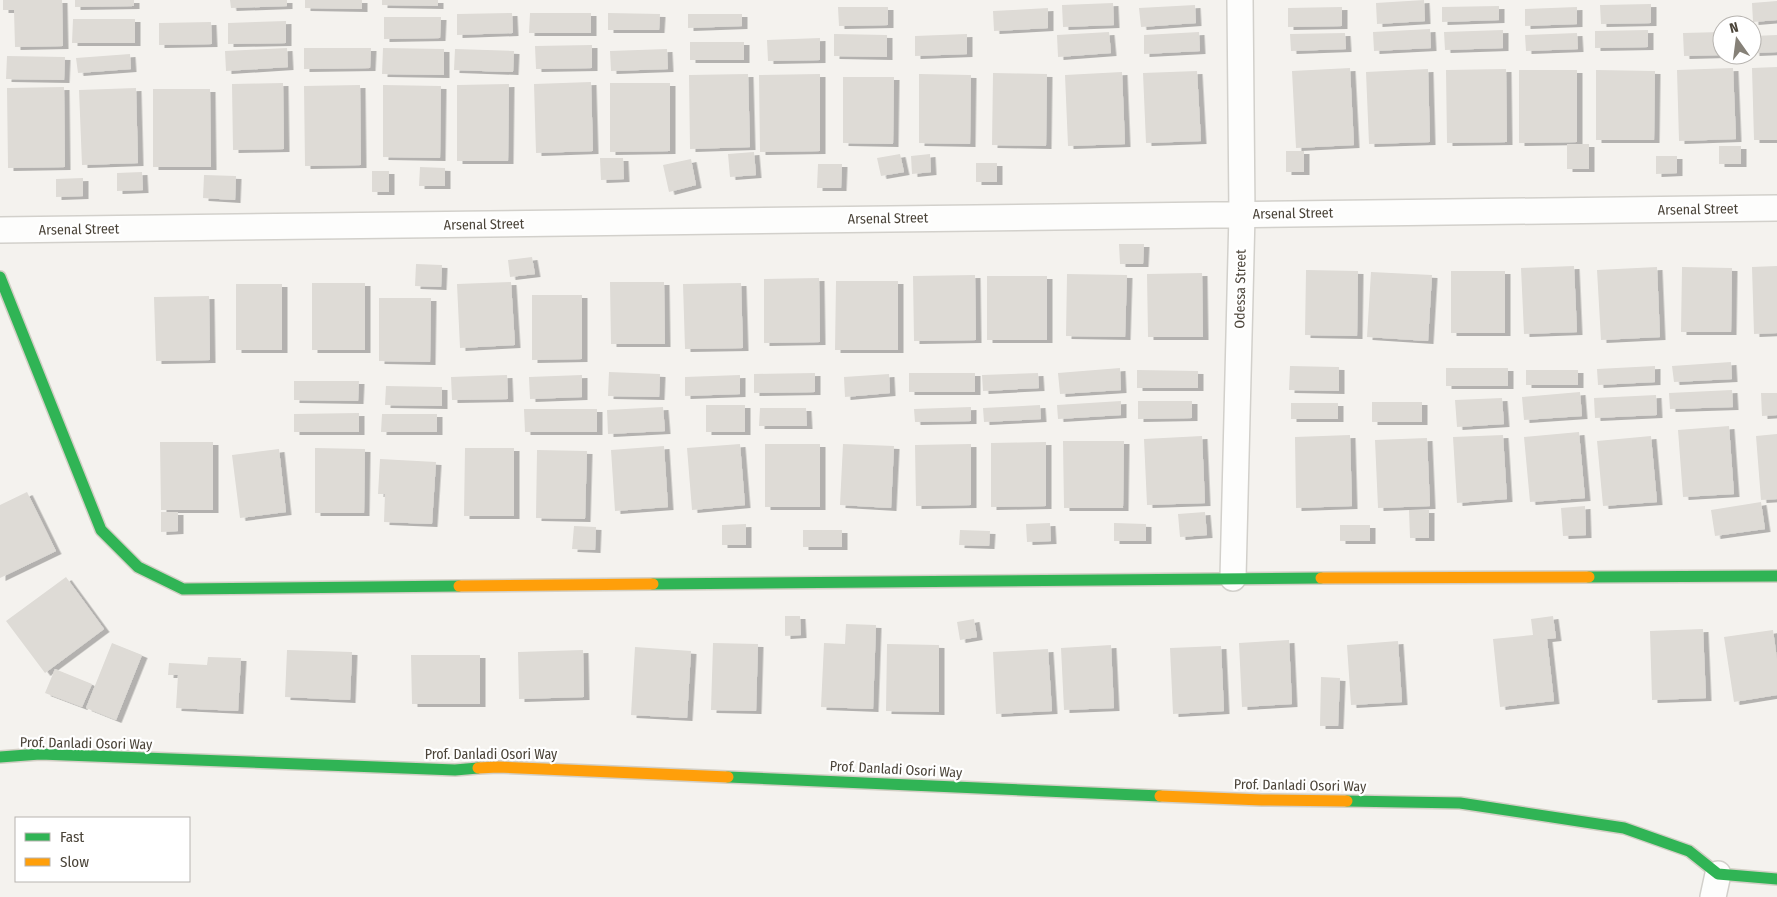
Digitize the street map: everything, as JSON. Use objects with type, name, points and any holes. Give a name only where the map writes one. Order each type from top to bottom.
[{"type":"street","name":"Odessa Street","points":[[1233,578],[1242,214],[1240,0]]},
{"type":"street","name":"Arsenal Street","points":[[0,230],[1777,208]]},
{"type":"street","points":[[0,277],[101,530],[138,567],[183,589],[1233,578],[1777,576]]},
{"type":"street","name":"Prof. Danladi Osori Way","points":[[0,757],[40,754],[455,770],[498,767],[1262,800],[1460,803],[1624,828],[1689,851],[1716,886],[1777,879]]},
{"type":"building","points":[[3,0],[62,0],[63,46],[15,47],[14,10],[3,10]]},
{"type":"building","points":[[75,0],[134,0],[134,6],[75,7]]},
{"type":"building","points":[[230,0],[287,0],[287,6],[231,8]]},
{"type":"building","points":[[305,0],[362,0],[362,9],[305,8]]},
{"type":"building","points":[[382,0],[438,0],[438,6],[382,5]]},
{"type":"building","points":[[1424,0],[1425,21],[1377,24],[1376,3]]},
{"type":"building","points":[[1777,1],[1777,20],[1762,21],[1762,15],[1753,15],[1752,3]]},
{"type":"building","points":[[1113,3],[1114,25],[1063,27],[1062,5]]},
{"type":"building","points":[[1651,4],[1651,23],[1601,24],[1600,5]]},
{"type":"building","points":[[1195,5],[1196,23],[1141,27],[1139,8]]},
{"type":"building","points":[[1499,6],[1499,20],[1442,22],[1442,7]]},
{"type":"building","points":[[838,7],[888,7],[888,25],[839,26]]},
{"type":"building","points":[[1342,7],[1342,26],[1288,27],[1288,8]]},
{"type":"building","points":[[1577,7],[1577,24],[1525,26],[1525,9]]},
{"type":"building","points":[[1048,8],[1048,28],[994,31],[993,11]]},
{"type":"building","points":[[512,13],[513,33],[457,35],[457,14]]},
{"type":"building","points":[[530,13],[591,13],[591,33],[529,33]]},
{"type":"building","points":[[608,13],[660,14],[659,30],[608,30]]},
{"type":"building","points":[[688,14],[742,14],[742,26],[688,28]]},
{"type":"building","points":[[384,17],[441,17],[440,38],[384,39]]},
{"type":"building","points":[[73,19],[135,19],[135,43],[72,43]]},
{"type":"building","points":[[286,21],[286,43],[228,44],[228,23]]},
{"type":"building","points":[[211,22],[212,44],[159,45],[159,23]]},
{"type":"building","points":[[1430,29],[1431,48],[1374,51],[1373,32]]},
{"type":"building","points":[[1503,30],[1503,48],[1445,50],[1444,32]]},
{"type":"building","points":[[1648,30],[1648,47],[1595,48],[1595,31]]},
{"type":"building","points":[[1109,32],[1111,53],[1058,57],[1057,35]]},
{"type":"building","points":[[1199,32],[1200,51],[1144,54],[1144,35]]},
{"type":"building","points":[[1712,32],[1712,55],[1684,56],[1683,33]]},
{"type":"building","points":[[1345,33],[1346,49],[1291,51],[1290,34]]},
{"type":"building","points":[[1577,33],[1578,49],[1526,51],[1525,35]]},
{"type":"building","points":[[834,34],[887,35],[887,57],[834,56]]},
{"type":"building","points":[[967,34],[967,54],[915,56],[915,36]]},
{"type":"building","points":[[1777,35],[1777,52],[1762,53],[1762,36]]},
{"type":"building","points":[[820,38],[820,60],[768,61],[767,40]]},
{"type":"building","points":[[690,42],[744,42],[744,60],[690,60]]},
{"type":"building","points":[[592,45],[592,68],[536,69],[535,46]]},
{"type":"building","points":[[287,48],[288,67],[226,71],[225,51]]},
{"type":"building","points":[[304,48],[371,48],[370,68],[304,69]]},
{"type":"building","points":[[383,48],[444,49],[444,75],[382,74]]},
{"type":"building","points":[[455,49],[514,51],[513,72],[454,70]]},
{"type":"building","points":[[667,49],[668,69],[611,71],[610,51]]},
{"type":"building","points":[[130,54],[131,69],[78,73],[76,58]]},
{"type":"building","points":[[7,56],[65,57],[64,80],[6,79]]},
{"type":"building","points":[[1777,67],[1777,140],[1754,140],[1752,68]]},
{"type":"building","points":[[1350,68],[1354,145],[1296,148],[1292,71]]},
{"type":"building","points":[[1733,68],[1736,139],[1679,141],[1677,70]]},
{"type":"building","points":[[1428,69],[1430,142],[1369,144],[1366,72]]},
{"type":"building","points":[[1506,69],[1507,142],[1447,143],[1446,70]]},
{"type":"building","points":[[1519,70],[1577,70],[1577,142],[1519,143]]},
{"type":"building","points":[[1596,70],[1655,71],[1654,140],[1596,140]]},
{"type":"building","points":[[1197,71],[1201,141],[1146,143],[1143,73]]},
{"type":"building","points":[[1122,72],[1125,144],[1068,146],[1065,75]]},
{"type":"building","points":[[993,73],[1047,74],[1046,146],[992,145]]},
{"type":"building","points":[[748,74],[750,147],[690,149],[689,75]]},
{"type":"building","points":[[820,74],[820,151],[760,152],[759,75]]},
{"type":"building","points":[[919,74],[971,75],[970,144],[919,143]]},
{"type":"building","points":[[843,77],[894,77],[893,144],[843,143]]},
{"type":"building","points":[[591,82],[593,151],[536,153],[534,84]]},
{"type":"building","points":[[283,83],[284,149],[233,150],[232,84]]},
{"type":"building","points":[[610,83],[670,83],[670,151],[610,152]]},
{"type":"building","points":[[509,84],[508,161],[457,161],[457,85]]},
{"type":"building","points":[[360,85],[361,165],[305,166],[304,86]]},
{"type":"building","points":[[383,85],[441,86],[440,158],[383,157]]},
{"type":"building","points":[[64,87],[65,167],[8,168],[7,88]]},
{"type":"building","points":[[136,88],[138,163],[82,165],[79,90]]},
{"type":"building","points":[[153,89],[210,89],[211,167],[153,167]]},
{"type":"building","points":[[1567,144],[1589,144],[1589,169],[1567,169]]},
{"type":"building","points":[[1719,146],[1741,146],[1741,164],[1719,164]]},
{"type":"building","points":[[1286,151],[1304,151],[1304,172],[1286,172]]},
{"type":"building","points":[[754,152],[756,175],[730,177],[728,154]]},
{"type":"building","points":[[900,154],[904,172],[881,176],[877,158]]},
{"type":"building","points":[[930,154],[931,172],[912,174],[911,156]]},
{"type":"building","points":[[1656,156],[1677,156],[1677,173],[1656,174]]},
{"type":"building","points":[[600,158],[623,158],[624,179],[601,180]]},
{"type":"building","points":[[691,159],[696,185],[669,192],[663,165]]},
{"type":"building","points":[[976,163],[997,163],[997,182],[976,182]]},
{"type":"building","points":[[818,164],[842,164],[841,188],[817,188]]},
{"type":"building","points":[[420,167],[445,168],[445,186],[419,186]]},
{"type":"building","points":[[372,171],[389,171],[389,192],[372,192]]},
{"type":"building","points":[[142,172],[143,190],[117,191],[117,173]]},
{"type":"building","points":[[204,175],[236,176],[235,200],[203,198]]},
{"type":"building","points":[[83,178],[83,196],[56,197],[56,179]]},
{"type":"building","points":[[1119,244],[1144,244],[1143,264],[1120,264]]},
{"type":"building","points":[[532,257],[535,274],[510,277],[508,260]]},
{"type":"building","points":[[416,264],[442,265],[441,287],[415,286]]},
{"type":"building","points":[[1574,266],[1577,332],[1524,334],[1521,268]]},
{"type":"building","points":[[1777,266],[1777,333],[1754,334],[1752,267]]},
{"type":"building","points":[[1657,267],[1660,337],[1601,340],[1597,270]]},
{"type":"building","points":[[1682,267],[1732,268],[1731,332],[1681,332]]},
{"type":"building","points":[[1306,270],[1358,271],[1357,336],[1305,335]]},
{"type":"building","points":[[1451,271],[1505,271],[1505,333],[1451,333]]},
{"type":"building","points":[[1371,272],[1432,275],[1428,341],[1367,337]]},
{"type":"building","points":[[1202,273],[1203,337],[1148,337],[1147,274]]},
{"type":"building","points":[[1067,274],[1127,275],[1125,337],[1066,336]]},
{"type":"building","points":[[975,275],[976,340],[914,341],[913,276]]},
{"type":"building","points":[[987,276],[1047,276],[1047,340],[987,340]]},
{"type":"building","points":[[819,278],[820,342],[764,343],[764,279]]},
{"type":"building","points":[[836,281],[898,281],[898,350],[835,350]]},
{"type":"building","points":[[511,282],[515,345],[460,348],[457,284]]},
{"type":"building","points":[[610,282],[664,282],[665,344],[611,344]]},
{"type":"building","points":[[312,283],[365,283],[365,350],[312,350]]},
{"type":"building","points":[[741,283],[743,348],[685,349],[683,284]]},
{"type":"building","points":[[236,284],[282,284],[282,350],[236,350]]},
{"type":"building","points":[[532,295],[582,295],[582,359],[532,360]]},
{"type":"building","points":[[209,296],[210,360],[156,361],[154,297]]},
{"type":"building","points":[[379,298],[431,298],[430,362],[379,361]]},
{"type":"building","points":[[1731,362],[1732,379],[1674,382],[1672,366]]},
{"type":"building","points":[[1290,366],[1339,367],[1339,391],[1289,390]]},
{"type":"building","points":[[1655,366],[1655,382],[1598,385],[1597,369]]},
{"type":"building","points":[[1120,368],[1121,390],[1060,394],[1058,373]]},
{"type":"building","points":[[1446,368],[1508,368],[1508,386],[1446,386]]},
{"type":"building","points":[[1137,370],[1198,371],[1198,388],[1137,388]]},
{"type":"building","points":[[1526,370],[1578,370],[1578,385],[1526,385]]},
{"type":"building","points":[[609,372],[660,374],[659,397],[608,396]]},
{"type":"building","points":[[815,373],[815,392],[754,393],[754,374]]},
{"type":"building","points":[[909,373],[975,373],[975,392],[909,392]]},
{"type":"building","points":[[1038,373],[1039,388],[983,391],[982,375]]},
{"type":"building","points":[[889,374],[890,393],[845,397],[844,377]]},
{"type":"building","points":[[507,375],[508,399],[452,400],[451,377]]},
{"type":"building","points":[[582,375],[582,397],[530,399],[529,377]]},
{"type":"building","points":[[740,375],[740,394],[685,396],[685,377]]},
{"type":"building","points":[[294,381],[359,381],[358,401],[294,400]]},
{"type":"building","points":[[386,386],[442,387],[442,406],[385,405]]},
{"type":"building","points":[[1732,390],[1733,407],[1670,409],[1669,393]]},
{"type":"building","points":[[1580,392],[1582,416],[1524,420],[1522,397]]},
{"type":"building","points":[[1761,393],[1777,393],[1777,415],[1762,416]]},
{"type":"building","points":[[1656,395],[1657,415],[1595,418],[1594,398]]},
{"type":"building","points":[[1502,398],[1504,424],[1457,427],[1455,400]]},
{"type":"building","points":[[1121,401],[1121,415],[1058,419],[1057,405]]},
{"type":"building","points":[[1138,401],[1192,401],[1192,418],[1138,419]]},
{"type":"building","points":[[1372,402],[1422,402],[1422,422],[1372,422]]},
{"type":"building","points":[[1291,403],[1338,403],[1338,419],[1291,419]]},
{"type":"building","points":[[706,405],[745,405],[745,432],[706,432]]},
{"type":"building","points":[[1040,405],[1041,419],[984,422],[983,408]]},
{"type":"building","points":[[663,407],[665,431],[608,434],[607,410]]},
{"type":"building","points":[[971,407],[971,421],[915,422],[914,409]]},
{"type":"building","points":[[760,408],[806,408],[807,426],[759,426]]},
{"type":"building","points":[[524,409],[597,409],[597,432],[525,432]]},
{"type":"building","points":[[359,413],[359,432],[294,432],[294,414]]},
{"type":"building","points":[[382,414],[437,414],[437,432],[381,432]]},
{"type":"building","points":[[1729,426],[1734,494],[1683,497],[1678,430]]},
{"type":"building","points":[[1579,432],[1585,498],[1530,502],[1524,437]]},
{"type":"building","points":[[1777,434],[1777,499],[1761,500],[1756,436]]},
{"type":"building","points":[[1350,435],[1352,506],[1296,508],[1295,437]]},
{"type":"building","points":[[1503,435],[1507,499],[1457,503],[1453,437]]},
{"type":"building","points":[[1202,436],[1205,503],[1147,505],[1144,439]]},
{"type":"building","points":[[1651,436],[1657,502],[1603,506],[1597,441]]},
{"type":"building","points":[[1427,438],[1430,506],[1378,508],[1375,440]]},
{"type":"building","points":[[1063,441],[1124,441],[1123,508],[1064,508]]},
{"type":"building","points":[[160,442],[213,442],[213,510],[161,510]]},
{"type":"building","points":[[1046,442],[1046,506],[991,507],[991,443]]},
{"type":"building","points":[[740,444],[745,505],[692,510],[687,448]]},
{"type":"building","points":[[765,444],[820,444],[820,507],[765,507]]},
{"type":"building","points":[[843,444],[894,446],[891,508],[840,505]]},
{"type":"building","points":[[971,444],[971,505],[916,506],[915,445]]},
{"type":"building","points":[[664,446],[668,507],[615,511],[611,450]]},
{"type":"building","points":[[315,448],[365,449],[364,513],[315,513]]},
{"type":"building","points":[[465,448],[514,448],[514,516],[464,516]]},
{"type":"building","points":[[279,449],[286,512],[240,518],[232,455]]},
{"type":"building","points":[[537,450],[587,451],[585,519],[536,518]]},
{"type":"building","points":[[380,459],[436,462],[432,524],[384,522],[385,494],[378,494]]},
{"type":"building","points":[[27,492],[56,551],[0,578],[0,505]]},
{"type":"building","points":[[1761,502],[1765,529],[1715,536],[1711,510]]},
{"type":"building","points":[[1585,506],[1586,535],[1563,536],[1561,508]]},
{"type":"building","points":[[1409,510],[1429,510],[1429,538],[1410,538]]},
{"type":"building","points":[[161,512],[178,512],[178,531],[161,532]]},
{"type":"building","points":[[1205,512],[1207,535],[1180,537],[1178,514]]},
{"type":"building","points":[[1050,523],[1051,541],[1027,542],[1026,524]]},
{"type":"building","points":[[1114,523],[1146,524],[1146,541],[1114,541]]},
{"type":"building","points":[[746,524],[746,545],[722,545],[722,525]]},
{"type":"building","points":[[1340,525],[1370,525],[1370,541],[1340,541]]},
{"type":"building","points":[[574,526],[596,527],[595,550],[572,549]]},
{"type":"building","points":[[803,530],[842,530],[842,547],[803,547]]},
{"type":"building","points":[[960,530],[990,531],[989,546],[959,545]]},
{"type":"building","points":[[66,577],[104,629],[45,673],[6,621]]},
{"type":"building","points":[[785,616],[800,616],[801,635],[785,636]]},
{"type":"building","points":[[1553,616],[1556,638],[1547,639],[1554,701],[1500,707],[1493,639],[1533,635],[1531,619]]},
{"type":"building","points":[[974,619],[977,637],[960,640],[957,622]]},
{"type":"building","points":[[846,624],[876,625],[873,709],[821,707],[824,643],[845,644]]},
{"type":"building","points":[[1703,629],[1706,698],[1652,700],[1650,631]]},
{"type":"building","points":[[1773,630],[1777,659],[1777,695],[1734,702],[1724,637]]},
{"type":"building","points":[[1289,640],[1292,704],[1242,707],[1239,643]]},
{"type":"building","points":[[1398,641],[1402,702],[1351,705],[1347,645]]},
{"type":"building","points":[[112,643],[142,655],[116,720],[86,708]]},
{"type":"building","points":[[713,643],[758,644],[756,711],[711,710]]},
{"type":"building","points":[[887,644],[939,645],[939,712],[886,711]]},
{"type":"building","points":[[1111,645],[1114,708],[1064,710],[1061,648]]},
{"type":"building","points":[[1221,646],[1224,711],[1173,714],[1170,648]]},
{"type":"building","points":[[635,647],[691,651],[687,718],[631,715]]},
{"type":"building","points":[[1048,649],[1052,711],[996,714],[993,652]]},
{"type":"building","points":[[287,650],[352,652],[350,700],[285,697]]},
{"type":"building","points":[[583,650],[584,697],[519,699],[518,652]]},
{"type":"building","points":[[411,655],[480,655],[480,704],[412,704]]},
{"type":"building","points":[[208,657],[241,658],[238,711],[176,708],[178,675],[168,675],[169,663],[207,665]]},
{"type":"building","points":[[55,669],[92,684],[82,707],[45,693]]},
{"type":"building","points":[[1321,677],[1340,678],[1338,726],[1320,726]]},
{"type":"traffic: fast","points":[[0,277],[101,530],[138,567],[183,589],[459,586]]},
{"type":"traffic: fast","points":[[1589,577],[1777,576]]},
{"type":"traffic: fast","points":[[653,584],[1321,578]]},
{"type":"traffic: fast","points":[[0,757],[40,754],[455,770],[478,768]]},
{"type":"traffic: fast","points":[[728,777],[1160,796]]},
{"type":"traffic: fast","points":[[1347,801],[1460,803],[1624,828],[1689,851],[1718,874],[1777,879]]},
{"type":"traffic: slow","points":[[1321,578],[1589,577]]},
{"type":"traffic: slow","points":[[459,586],[653,584]]},
{"type":"traffic: slow","points":[[478,768],[498,767],[728,777]]},
{"type":"traffic: slow","points":[[1160,796],[1347,801]]}]
